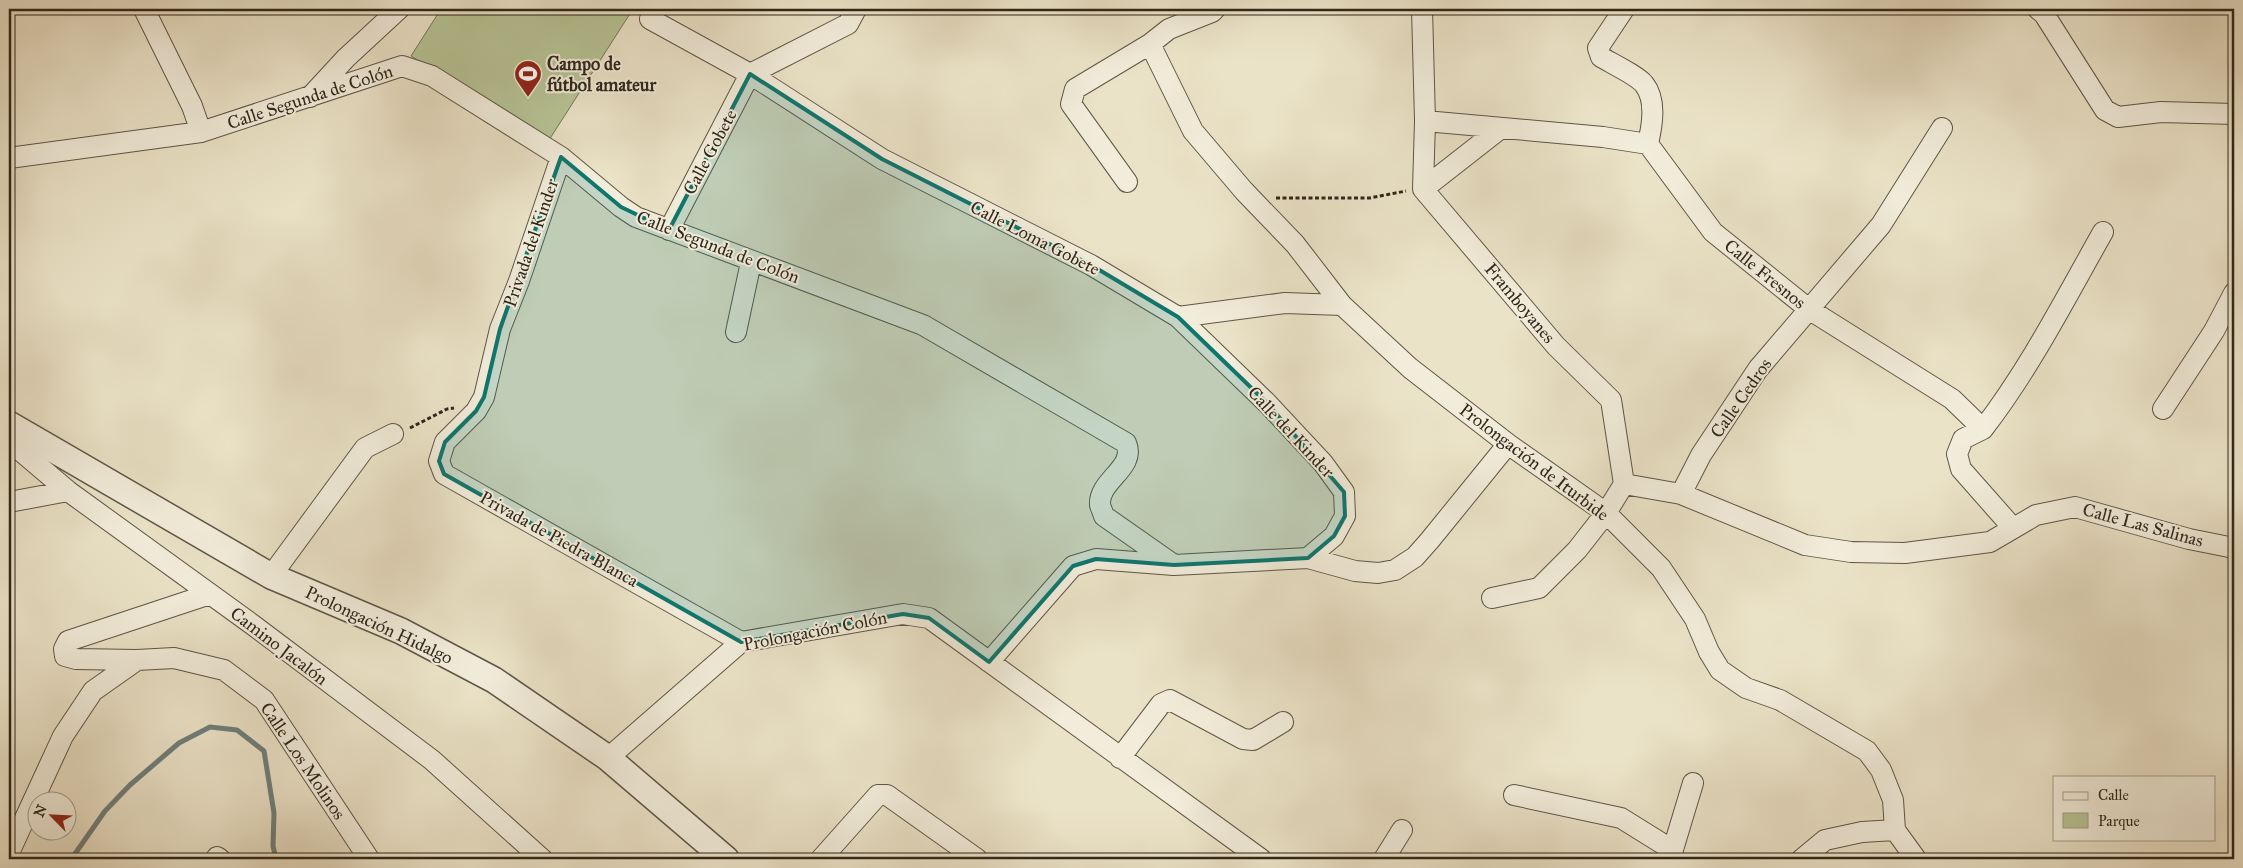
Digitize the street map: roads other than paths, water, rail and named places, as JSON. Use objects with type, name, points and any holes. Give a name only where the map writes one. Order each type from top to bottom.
[{"type":"street","points":[[144,9],[192,106],[201,132]]},
{"type":"street","points":[[309,98],[346,58],[399,9]]},
{"type":"street","points":[[650,19],[750,74],[848,24],[856,9]]},
{"type":"street","points":[[1127,182],[1071,104],[1074,90],[1150,44],[1170,29],[1212,12],[1215,9]]},
{"type":"street","points":[[1422,9],[1425,120],[1423,189]]},
{"type":"street","points":[[1425,120],[1603,136],[1648,144],[1651,130],[1652,99],[1644,83],[1601,57],[1598,48],[1624,9]]},
{"type":"street","points":[[2038,9],[2044,14],[2105,110],[2118,117],[2160,112],[2234,114]]},
{"type":"street","name":"Prolongación de Iturbide","points":[[1150,44],[1193,131],[1244,191],[1295,244],[1342,305],[1410,368],[1508,444],[1606,513],[1661,568],[1695,619],[1709,652],[1720,670],[1746,688],[1780,700],[1867,751],[1881,770],[1893,800],[1895,830]]},
{"type":"street","name":"Calle Segunda de Colón","points":[[9,158],[201,132],[402,66],[432,76],[561,157],[621,207],[636,217],[922,325],[1126,444],[1130,452],[1128,460],[1103,491],[1100,504],[1104,516],[1174,565]]},
{"type":"street","name":"Calle Gobete","points":[[669,230],[750,74]]},
{"type":"street","name":"Calle Loma Gobete","points":[[750,74],[882,159],[1091,266],[1178,317]]},
{"type":"street","points":[[1423,189],[1501,128]]},
{"type":"street","name":"Calle Cedros","points":[[1681,494],[1701,455],[1758,369],[1881,225],[1942,128]]},
{"type":"street","name":"Calle Fresnos","points":[[1648,144],[1713,232],[1810,310],[1952,399],[1983,429]]},
{"type":"street","name":"Privada del Kinder","points":[[476,411],[484,397],[500,329],[519,280],[561,157]]},
{"type":"street","name":"Framboyanes","points":[[1423,189],[1556,346],[1611,400],[1624,484]]},
{"type":"street","points":[[2013,528],[1961,469],[1957,454],[1963,439],[1983,429],[2007,398],[2103,232]]},
{"type":"street","points":[[736,332],[751,262]]},
{"type":"street","points":[[2163,409],[2214,331],[2234,293]]},
{"type":"street","points":[[1178,317],[1285,303],[1342,305]]},
{"type":"street","name":"Calle del Kinder","points":[[1178,317],[1267,403],[1323,463],[1344,492],[1345,516],[1334,536],[1308,558]]},
{"type":"street","name":"Privada de Piedra Blanca","points":[[476,411],[444,442],[439,461],[444,474],[741,642]]},
{"type":"street","name":"Prolongación Hidalgo","points":[[9,424],[271,576],[401,631],[494,680],[608,758],[726,859]]},
{"type":"street","points":[[271,576],[365,448],[393,434]]},
{"type":"street","name":"Camino Jacalón","points":[[9,441],[68,491],[210,594],[432,760],[542,859]]},
{"type":"street","points":[[989,662],[1073,566],[1096,558],[1174,565],[1308,558],[1355,571],[1378,573],[1395,570],[1415,557],[1425,546],[1508,444]]},
{"type":"street","points":[[1492,598],[1539,588],[1577,550],[1606,513],[1624,484]]},
{"type":"street","name":"Calle Las Salinas","points":[[1624,484],[1681,494],[1805,545],[1851,552],[1905,553],[1990,542],[2036,515],[2075,507],[2189,539],[2234,548]]},
{"type":"street","points":[[9,502],[68,491]]},
{"type":"street","name":"Calle Los Molinos","points":[[210,594],[68,641],[64,649],[66,656],[76,659],[137,660],[174,658],[224,670],[264,700],[369,859]]},
{"type":"street","name":"Prolongación Colón","points":[[608,758],[741,642],[903,614],[929,618],[1261,859]]},
{"type":"street","points":[[9,853],[63,736],[93,691],[137,660]]},
{"type":"street","points":[[1120,758],[1161,704],[1170,700],[1243,739],[1253,740],[1283,722]]},
{"type":"street","points":[[1670,858],[1693,783]]},
{"type":"street","points":[[821,859],[878,795],[887,795],[977,859]]},
{"type":"street","points":[[1514,795],[1621,818],[1666,846],[1670,858]]},
{"type":"street","points":[[1384,859],[1402,830]]},
{"type":"street","points":[[1802,859],[1825,840],[1862,832],[1895,830],[1916,859]]},
{"type":"waterway","points":[[72,858],[105,811],[130,785],[179,743],[210,727],[237,730],[264,751],[274,813],[273,846],[276,859]]},
{"type":"place","name":"Campo de fútbol amateur","points":[[528,98]]}]
